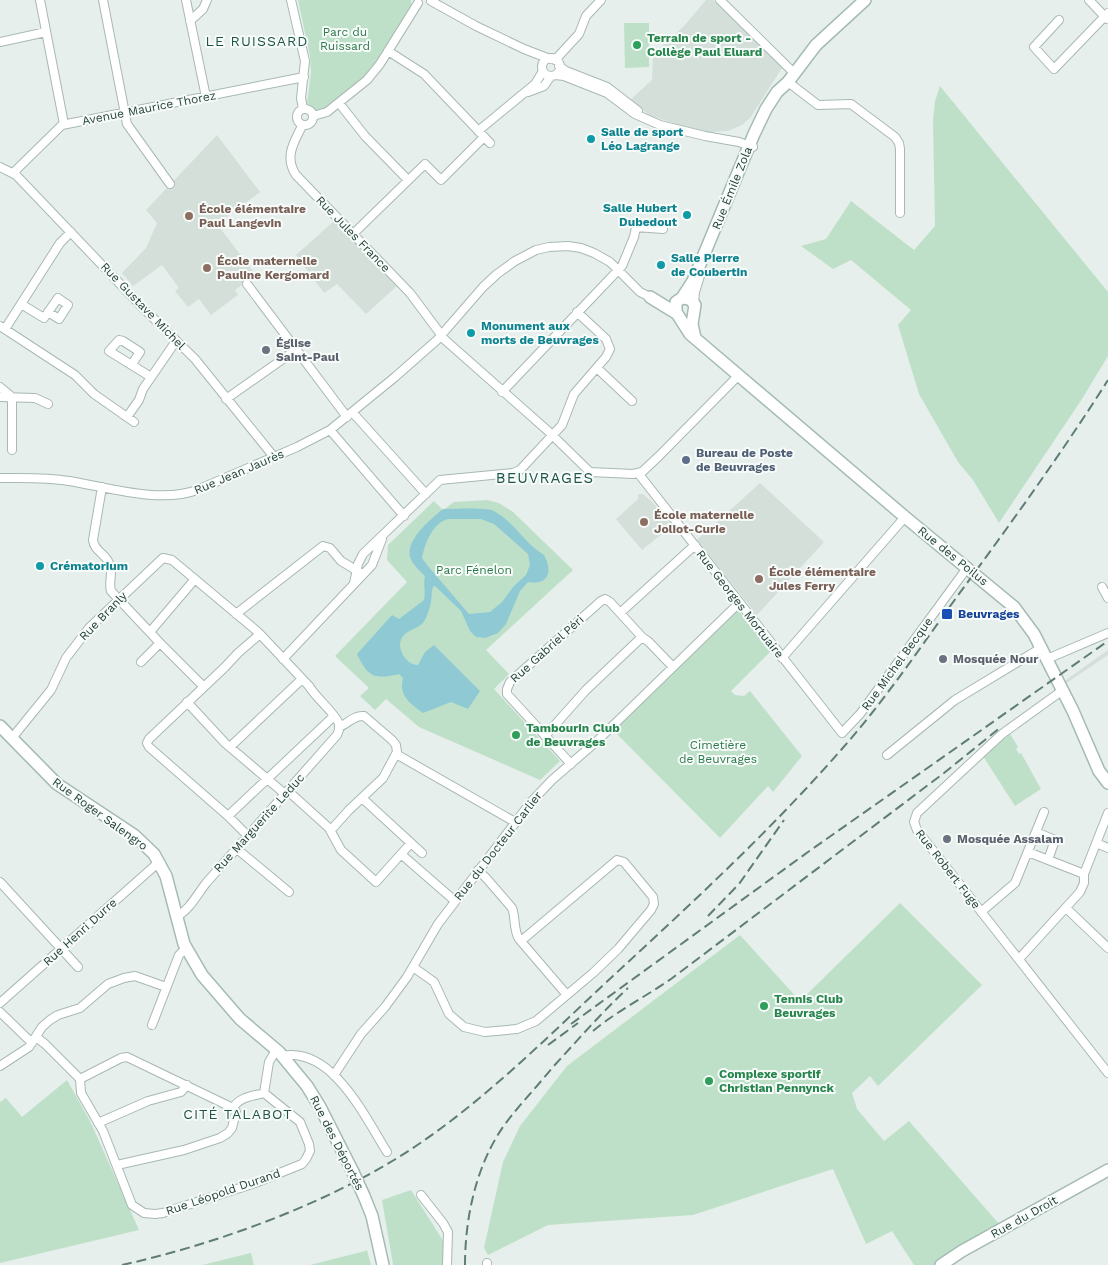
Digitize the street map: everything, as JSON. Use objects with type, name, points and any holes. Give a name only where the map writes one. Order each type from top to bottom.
[{"type":"street","points":[[40,0],[64,124]]},
{"type":"street","points":[[103,0],[124,113],[130,130],[170,184]]},
{"type":"street","points":[[186,0],[206,97]]},
{"type":"street","points":[[190,20],[202,10],[207,0]]},
{"type":"street","points":[[291,0],[304,58],[301,98],[303,109]]},
{"type":"street","points":[[313,116],[324,114],[367,80],[388,51],[417,2],[426,4],[431,0],[472,24],[555,62],[566,71],[610,89],[651,121]]},
{"type":"street","points":[[478,131],[536,83],[544,62],[555,62],[579,34],[586,16],[601,0]]},
{"type":"street","points":[[720,0],[818,106],[846,103],[854,105],[895,137],[900,149],[900,214]]},
{"type":"street","name":"Rue Émile Zola","points":[[681,299],[694,281],[763,119],[775,96],[822,38],[865,0]]},
{"type":"street","points":[[1059,20],[1034,47],[1054,69],[1107,17],[1090,0]]},
{"type":"street","points":[[0,42],[46,32]]},
{"type":"street","points":[[524,49],[536,59],[547,75],[564,76],[607,93],[635,114],[651,121],[669,128],[740,142],[751,147]]},
{"type":"street","points":[[353,234],[425,164],[440,180],[487,140],[424,74],[388,51]]},
{"type":"street","points":[[524,94],[544,86],[559,70],[555,62]]},
{"type":"street","name":"Avenue Maurice Thorez","points":[[13,173],[64,124],[304,77]]},
{"type":"street","points":[[339,103],[365,136],[408,180]]},
{"type":"street","points":[[303,109],[309,110],[313,116],[310,124],[302,126],[297,122],[296,116],[303,109]]},
{"type":"street","name":"Rue Jules France","points":[[302,126],[290,152],[293,171],[410,293],[441,336],[592,474],[638,473]]},
{"type":"street","name":"Rue Gustave Michel","points":[[0,166],[13,173],[198,362],[274,457]]},
{"type":"street","name":"Rue Émile Zola","points":[[694,309],[698,283],[718,226]]},
{"type":"street","points":[[502,392],[618,270],[624,261],[636,227],[663,229]]},
{"type":"street","points":[[71,232],[62,240],[21,304],[2,327],[75,376],[97,397],[130,419],[152,377],[176,341]]},
{"type":"street","name":"Rue Jean Jaurès","points":[[0,478],[56,479],[146,495],[183,495],[274,457],[330,430],[350,415],[441,336],[489,281],[509,265],[536,250],[557,246],[581,248],[602,257],[640,292],[650,297]]},
{"type":"street","points":[[247,284],[350,415],[426,494]]},
{"type":"street","points":[[650,297],[689,298],[694,309],[692,327],[695,338]]},
{"type":"street","points":[[650,297],[686,318],[694,309]]},
{"type":"street","points":[[677,314],[675,305],[681,299]]},
{"type":"street","points":[[21,304],[44,318],[48,312]]},
{"type":"street","points":[[360,573],[362,556],[443,479],[518,472],[564,423],[574,394],[608,354],[609,343],[577,312]]},
{"type":"street","name":"Rue des Poilus","points":[[677,314],[686,331],[1014,607],[1032,630],[1064,690],[1099,771],[1108,783]]},
{"type":"street","points":[[226,399],[297,349]]},
{"type":"street","points":[[132,364],[152,377]]},
{"type":"street","points":[[597,368],[632,401]]},
{"type":"street","points":[[638,473],[659,456],[738,376]]},
{"type":"street","points":[[0,387],[12,397]]},
{"type":"street","points":[[0,397],[37,398],[48,404]]},
{"type":"street","points":[[12,397],[12,450]]},
{"type":"street","points":[[330,430],[404,516]]},
{"type":"street","name":"Rue Georges Mortuaire","points":[[638,473],[842,733]]},
{"type":"street","points":[[102,487],[93,542],[94,547],[106,557],[110,564],[112,572],[111,591],[204,687]]},
{"type":"street","points":[[782,658],[905,517]]},
{"type":"street","points":[[283,659],[354,583],[360,573],[374,561],[379,543],[384,534]]},
{"type":"street","points":[[236,614],[323,546],[330,548],[341,561],[360,573]]},
{"type":"street","points":[[673,667],[620,613],[694,546]]},
{"type":"street","name":"Rue Branly","points":[[12,738],[51,690],[72,649],[88,628],[161,559],[172,560],[195,579]]},
{"type":"street","name":"Rue Michel Becque","points":[[842,733],[860,714],[967,568]]},
{"type":"street","points":[[150,632],[195,579],[260,634],[334,716],[338,721],[339,727],[344,726],[358,716],[366,717],[394,742],[397,747],[396,754],[383,778],[374,784],[331,830]]},
{"type":"street","points":[[1102,588],[1108,598]]},
{"type":"street","name":"Rue Gabriel Péri","points":[[571,764],[507,694],[509,684],[601,601],[609,600],[620,613]]},
{"type":"street","name":"Rue du Docteur Carlier","points":[[334,1075],[358,1038],[385,1007],[413,967],[436,927],[454,902],[538,794],[597,741],[739,603]]},
{"type":"street","points":[[1047,659],[1108,633]]},
{"type":"street","points":[[248,836],[228,816],[149,747],[147,743],[187,702],[260,634]]},
{"type":"street","points":[[545,736],[586,690],[642,637]]},
{"type":"street","points":[[141,662],[160,643]]},
{"type":"street","points":[[887,755],[955,700],[1041,648]]},
{"type":"street","points":[[230,747],[302,680]]},
{"type":"street","name":"Rue Robert Fuge","points":[[1064,690],[1002,734],[964,768],[917,813],[914,825],[1108,1073]]},
{"type":"street","points":[[187,702],[230,747],[331,830],[341,850],[376,882],[411,843]]},
{"type":"street","points":[[228,816],[334,716]]},
{"type":"street","name":"Rue Roger Salengro","points":[[0,726],[57,784],[136,837],[151,850],[166,876],[176,917]]},
{"type":"street","name":"Rue Marguerite Leduc","points":[[176,917],[183,913],[207,882],[335,738],[339,727]]},
{"type":"street","points":[[396,754],[515,822]]},
{"type":"street","points":[[362,798],[422,853]]},
{"type":"street","points":[[981,912],[1014,885],[1044,812]]},
{"type":"street","points":[[1019,959],[1080,892],[1084,882],[1084,874],[1108,813]]},
{"type":"street","points":[[1036,832],[1056,840],[1048,860]]},
{"type":"street","points":[[1096,843],[1108,848]]},
{"type":"street","points":[[237,849],[290,892]]},
{"type":"street","points":[[1028,852],[1084,874]]},
{"type":"street","points":[[401,854],[454,902]]},
{"type":"street","points":[[413,967],[434,982],[451,1017],[464,1027],[476,1031],[493,1032],[525,1027],[536,1021],[610,957],[651,910],[654,902],[651,893],[624,862],[621,860],[615,861],[521,941]]},
{"type":"street","name":"Rue Henri Durre","points":[[0,1003],[159,862]]},
{"type":"street","points":[[478,870],[512,908],[515,932],[521,941],[567,995]]},
{"type":"street","points":[[0,882],[78,967]]},
{"type":"street","points":[[1066,908],[1108,948]]},
{"type":"street","name":"Rue des Déportés","points":[[176,917],[186,948],[202,976],[244,1023],[279,1053],[317,1102],[364,1196],[372,1216],[383,1265]]},
{"type":"street","points":[[152,1025],[180,952],[186,948]]},
{"type":"street","points":[[0,1066],[25,1050],[42,1027],[50,1020],[80,1008],[101,989],[121,979],[137,976],[166,987]]},
{"type":"street","name":"Rue Léopold Durand","points":[[0,1012],[34,1040],[45,1044],[80,1079],[81,1093],[98,1123],[132,1205],[140,1211],[155,1214],[255,1183],[302,1164],[310,1151],[301,1125],[296,1118],[264,1093]]},
{"type":"street","points":[[233,1108],[241,1100],[264,1093],[269,1062],[279,1053],[302,1056],[319,1064],[334,1075],[356,1103],[387,1152]]},
{"type":"street","points":[[80,1079],[121,1058],[127,1057],[233,1108],[236,1112],[233,1125],[228,1133],[220,1138],[184,1150],[117,1166]]},
{"type":"street","points":[[98,1123],[148,1101],[181,1092],[187,1085]]},
{"type":"street","name":"Rue du Droit","points":[[942,1265],[962,1251],[1108,1170]]},
{"type":"street","points":[[421,1195],[446,1230],[448,1242],[447,1265]]},
{"type":"shaded area","points":[[706,0],[713,0],[782,68],[750,118],[742,125],[728,131],[710,132],[684,127],[649,115],[630,100],[652,80],[653,54],[684,26]]},
{"type":"shaded area","name":"École élémentaire Paul Langevin","points":[[217,135],[260,192],[217,224],[255,274],[235,290],[238,295],[211,315],[199,299],[188,307],[175,291],[179,288],[162,265],[133,286],[122,273],[146,248],[157,223],[146,210]]},
{"type":"shaded area","points":[[334,221],[397,286],[366,314],[337,284],[324,293],[296,255]]},
{"type":"shaded area","name":"École élémentaire Jules Ferry","points":[[760,483],[824,542],[757,615],[697,540]]},
{"type":"shaded area","name":"École maternelle Joliot-Curie","points":[[638,494],[643,494],[653,503],[672,526],[642,550],[616,519],[638,499]]},
{"type":"shaded area","points":[[1108,650],[1108,655],[1065,684],[1063,682]]},
{"type":"green space","name":"Parc du Ruissard","points":[[298,0],[411,0],[411,5],[368,74],[326,110],[315,110],[307,103],[311,73],[310,56]]},
{"type":"green space","name":"Terrain de sport - Collège Paul Eluard","points":[[624,23],[649,23],[649,67],[625,68]]},
{"type":"green space","points":[[940,86],[1108,292],[1108,356],[1082,399],[999,523],[973,480],[958,462],[919,394],[898,325],[911,310],[851,260],[833,269],[801,246],[826,239],[851,201],[914,250],[935,226],[933,120],[935,101]]},
{"type":"green space","name":"Parc Fénelon","points":[[487,500],[499,503],[513,512],[573,570],[486,650],[509,674],[494,689],[560,761],[540,780],[419,727],[386,699],[375,710],[360,696],[369,688],[335,656],[407,582],[387,560],[388,545],[434,501],[443,510],[454,502]]},
{"type":"green space","name":"Cimetière de Beuvrages","points":[[738,610],[771,651],[731,691],[735,695],[744,696],[750,691],[802,756],[773,792],[768,786],[720,838],[613,730]]},
{"type":"green space","points":[[1010,734],[1018,747],[1016,749],[1019,754],[1021,753],[1041,789],[1015,806],[983,756]]},
{"type":"green space","name":"Complexe sportif Christian Pennynck","points":[[900,903],[982,985],[878,1086],[870,1076],[852,1093],[857,1109],[884,1141],[909,1121],[1000,1225],[937,1265],[914,1265],[892,1231],[866,1244],[833,1169],[693,1215],[548,1225],[488,1255],[484,1248],[503,1162],[520,1126],[567,1066],[740,935],[800,1001]]},
{"type":"green space","points":[[67,1080],[90,1121],[139,1230],[0,1263],[0,1102],[6,1098],[22,1117]]},
{"type":"green space","points":[[411,1190],[444,1242],[443,1265],[393,1265],[382,1200]]},
{"type":"green space","points":[[367,1250],[371,1265],[310,1265],[365,1251]]},
{"type":"green space","points":[[251,1253],[254,1265],[202,1265]]},
{"type":"water","points":[[443,509],[494,511],[508,521],[531,545],[544,555],[547,561],[548,572],[545,579],[541,582],[528,582],[520,591],[506,624],[498,633],[485,638],[476,637],[470,631],[461,611],[435,586],[433,587],[430,606],[424,621],[401,639],[402,654],[409,662],[418,665],[425,652],[434,645],[480,691],[468,709],[451,702],[423,713],[410,703],[404,695],[402,690],[403,678],[399,674],[383,677],[373,675],[365,668],[357,654],[392,615],[399,619],[424,600],[425,576],[412,562],[410,550],[412,543],[421,530]],"holes":[[[448,519],[481,519],[494,524],[528,554],[530,565],[526,575],[514,586],[502,602],[490,612],[469,614],[422,558],[430,535],[442,521]]]},
{"type":"railway","points":[[122,1265],[227,1236],[331,1194],[394,1160],[424,1140],[481,1097],[535,1049],[730,866],[787,809],[841,750],[896,681],[1010,524],[1070,439],[1108,380]]},
{"type":"railway","points":[[571,1024],[808,852],[1108,641]]},
{"type":"railway","points":[[593,1031],[671,979],[944,773],[1001,727]]},
{"type":"railway","points":[[708,916],[739,884],[784,820]]},
{"type":"railway","points":[[465,1265],[467,1229],[474,1193],[479,1175],[494,1142],[509,1119],[552,1068],[628,988]]},
{"type":"railway","points":[[548,1045],[578,1023]]},
{"type":"place","name":"Terrain de sport - Collège Paul Eluard","points":[[637,45]]},
{"type":"place","name":"Salle de sport Léo Lagrange","points":[[591,139]]},
{"type":"place","name":"Salle Hubert Dubedout","points":[[687,215]]},
{"type":"place","name":"École élémentaire Paul Langevin","points":[[189,216]]},
{"type":"place","name":"Salle Pierre de Coubertin","points":[[661,265]]},
{"type":"place","name":"École maternelle Pauline Kergomard","points":[[207,268]]},
{"type":"place","name":"Monument aux morts de Beuvrages","points":[[471,333]]},
{"type":"place","name":"Église Saint-Paul","points":[[266,350]]},
{"type":"place","name":"Bureau de Poste de Beuvrages","points":[[686,460]]},
{"type":"place","name":"École maternelle Joliot-Curie","points":[[644,522]]},
{"type":"place","name":"Crématorium","points":[[40,566]]},
{"type":"place","name":"École élémentaire Jules Ferry","points":[[759,579]]},
{"type":"place","name":"Beuvrages","points":[[947,614]]},
{"type":"place","name":"Mosquée Nour","points":[[943,659]]},
{"type":"place","name":"Tambourin Club de Beuvrages","points":[[516,735]]},
{"type":"place","name":"Mosquée Assalam","points":[[947,839]]},
{"type":"place","name":"Tennis Club Beuvrages","points":[[764,1006]]},
{"type":"place","name":"Complexe sportif Christian Pennynck","points":[[709,1081]]},
{"type":"district","name":"LE RUISSARD","points":[[257,41]]},
{"type":"district","name":"BEUVRAGES","points":[[545,478]]},
{"type":"district","name":"CITÉ TALABOT","points":[[238,1114]]}]
